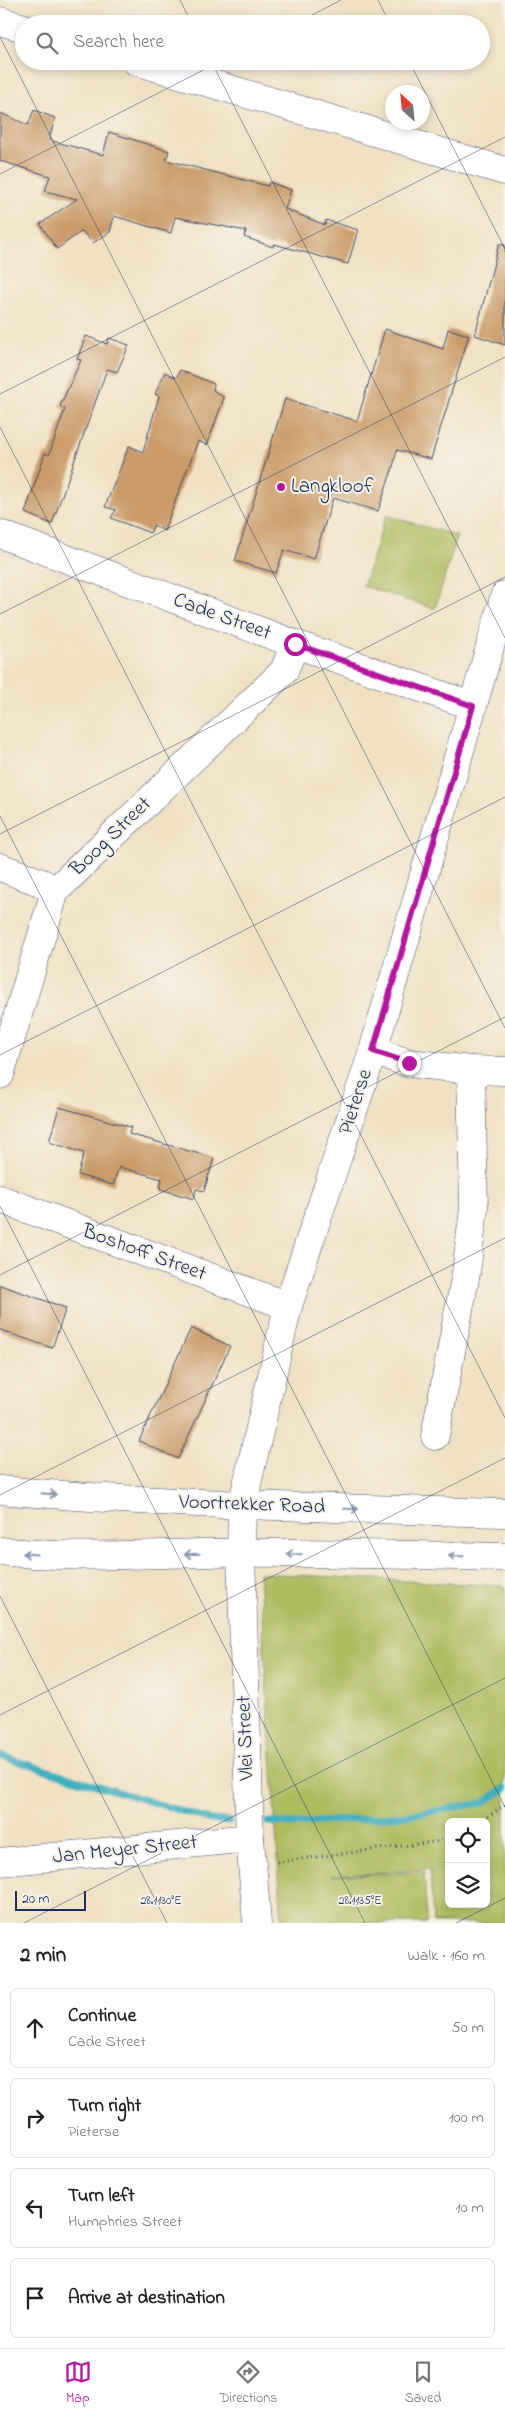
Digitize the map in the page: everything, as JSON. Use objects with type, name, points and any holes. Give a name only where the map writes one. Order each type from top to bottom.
[{"type":"street","points":[[0,21],[15,25]]},
{"type":"street","points":[[166,70],[505,171]]},
{"type":"street","name":"Cade Street","points":[[0,534],[295,644],[473,706]]},
{"type":"street","name":"Pieterse","points":[[241,1554],[242,1506],[288,1306],[373,1051],[505,595]]},
{"type":"street","name":"Boog Street","points":[[0,1075],[55,891],[284,671],[295,644]]},
{"type":"street","points":[[0,867],[42,883],[55,891]]},
{"type":"street","points":[[373,1051],[409,1063],[471,1070],[505,1071]]},
{"type":"street","points":[[435,1436],[466,1273],[474,1208],[471,1070]]},
{"type":"street","name":"Boshoff Street","points":[[0,1199],[288,1306]]},
{"type":"street","name":"Voortrekker Road","points":[[0,1490],[242,1506],[505,1513]]},
{"type":"street","points":[[0,1551],[32,1554],[135,1556],[241,1554],[505,1557]]},
{"type":"street","name":"Vlei Street","points":[[241,1554],[250,1838],[257,1923]]},
{"type":"street","name":"Jan Meyer Street","points":[[0,1862],[250,1838]]},
{"type":"path","points":[[485,1818],[505,1805]]},
{"type":"path","points":[[252,1866],[445,1841]]},
{"type":"green space","points":[[386,515],[457,536],[435,609],[363,586]]},
{"type":"green space","points":[[259,1573],[505,1586],[505,1923],[433,1923],[430,1869],[331,1876],[424,1872],[427,1923],[282,1923]]},
{"type":"building","points":[[34,110],[55,118],[49,140],[103,155],[109,132],[169,151],[166,160],[268,186],[269,182],[291,190],[285,209],[325,225],[326,220],[358,230],[348,264],[274,244],[273,247],[244,237],[246,231],[175,217],[171,233],[114,216],[110,232],[93,243],[82,231],[57,249],[40,224],[77,199],[45,191],[50,176],[0,161],[0,113],[28,125]]},
{"type":"building","points":[[499,244],[505,245],[505,345],[475,335]]},
{"type":"building","points":[[385,329],[443,349],[448,329],[469,335],[431,459],[397,450],[378,511],[333,498],[314,559],[284,550],[276,573],[235,561],[285,399],[357,421]]},
{"type":"building","points":[[86,336],[107,344],[109,338],[129,345],[117,372],[107,369],[52,524],[25,513],[45,453],[49,455],[65,409],[60,406],[81,360],[77,359]]},
{"type":"building","points":[[180,370],[214,384],[213,390],[224,398],[207,445],[198,441],[164,531],[154,525],[150,533],[111,518],[116,510],[105,507],[129,446],[143,452],[159,396],[155,394],[165,372],[176,378]]},
{"type":"building","points":[[59,1107],[131,1127],[129,1134],[214,1158],[204,1191],[196,1189],[194,1199],[160,1189],[162,1179],[119,1167],[113,1185],[78,1175],[84,1153],[49,1142]]},
{"type":"building","points":[[0,1285],[66,1308],[52,1348],[0,1330]]},
{"type":"building","points":[[191,1328],[230,1346],[178,1459],[139,1441]]},
{"type":"waterway","points":[[0,1756],[211,1820],[229,1821]]},
{"type":"waterway","points":[[268,1822],[293,1824],[408,1815],[483,1803],[505,1788]]},
{"type":"place","name":"Langkloof","points":[[281,487]]},
{"type":"route","points":[[295,644],[473,706],[373,1051],[409,1063]]}]
